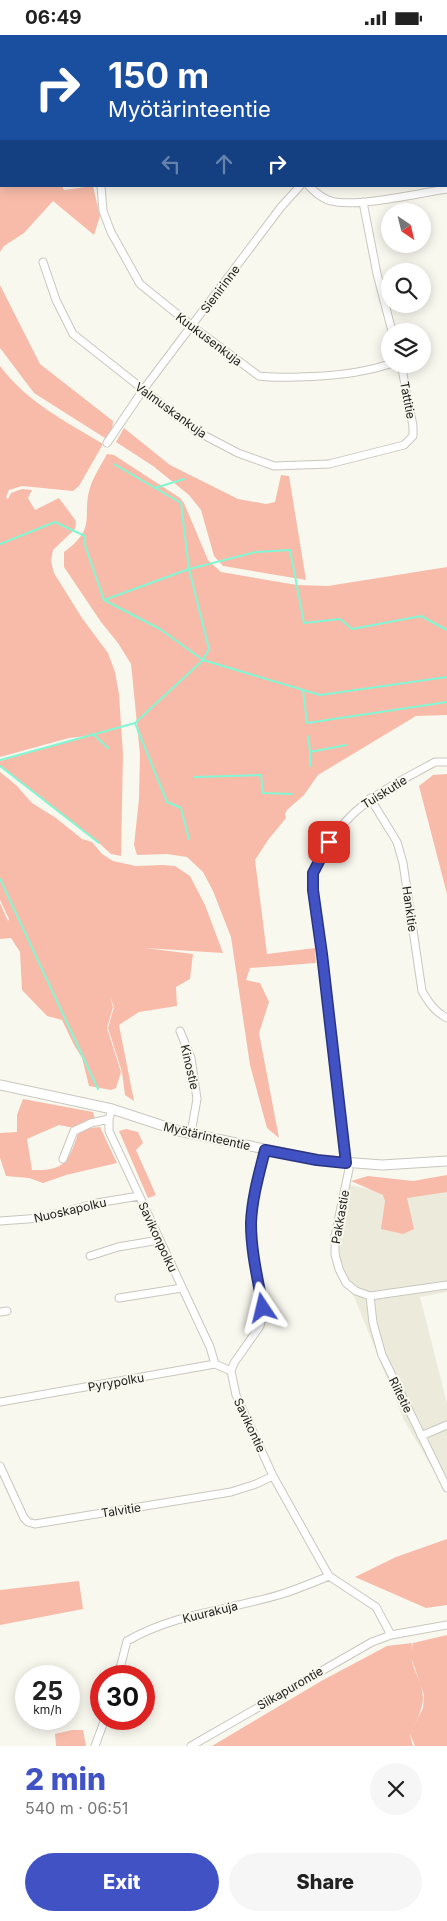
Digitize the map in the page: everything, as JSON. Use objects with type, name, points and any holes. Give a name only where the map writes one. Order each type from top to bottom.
[{"type":"street","name":"Kuukusenkuja","points":[[100,187],[103,211],[111,232],[140,284],[260,377],[273,379],[332,376],[366,372],[381,367]]},
{"type":"street","name":"Sienirinne","points":[[107,443],[143,390],[281,207],[299,187]]},
{"type":"street","points":[[310,187],[321,197],[344,203],[363,202],[447,189]]},
{"type":"street","points":[[363,202],[377,274],[390,323]]},
{"type":"street","name":"Valmuskankuja","points":[[43,262],[56,301],[73,334],[196,431],[238,453],[274,465],[329,464],[404,445],[413,436]]},
{"type":"street","name":"Tattitie","points":[[403,373],[413,426],[413,436]]},
{"type":"street","name":"Tuiskutie","points":[[346,1163],[313,890],[313,873],[334,835],[350,815],[370,798],[435,762],[447,762]]},
{"type":"street","name":"Hankitie","points":[[370,798],[397,842],[403,863],[422,991],[434,1009],[447,1018]]},
{"type":"street","name":"Kinostie","points":[[180,1031],[191,1058],[198,1099],[191,1133]]},
{"type":"street","name":"Myötärinteentie","points":[[0,1085],[112,1109],[191,1133],[317,1160],[382,1165],[447,1161]]},
{"type":"street","name":"Savikonpolku","points":[[112,1109],[109,1119],[109,1131],[210,1347],[215,1364]]},
{"type":"street","points":[[63,1159],[74,1131],[91,1123],[109,1119]]},
{"type":"street","points":[[215,1364],[231,1371],[234,1363],[260,1326],[262,1318],[263,1308],[256,1273],[251,1224],[254,1192],[265,1150]]},
{"type":"street","name":"Pakkastie","points":[[346,1163],[349,1169],[335,1237],[334,1253],[346,1283],[356,1291],[370,1296]]},
{"type":"street","name":"Nuoskapolku","points":[[0,1221],[41,1218],[96,1203],[139,1196]]},
{"type":"street","points":[[90,1256],[118,1247],[160,1240]]},
{"type":"street","points":[[370,1296],[447,1285]]},
{"type":"street","points":[[119,1298],[182,1288]]},
{"type":"street","name":"Riitetie","points":[[370,1296],[376,1341],[397,1389],[447,1488]]},
{"type":"street","name":"Pyrypolku","points":[[0,1402],[215,1364]]},
{"type":"street","name":"Savikontie","points":[[231,1371],[236,1395],[274,1476],[329,1576]]},
{"type":"street","points":[[421,1436],[447,1425]]},
{"type":"street","name":"Talvitie","points":[[0,1466],[24,1518],[28,1522],[36,1524],[237,1491],[274,1476]]},
{"type":"street","points":[[329,1576],[376,1607],[392,1635]]},
{"type":"street","name":"Kuurakuja","points":[[121,1665],[127,1641],[144,1631],[201,1613],[281,1594],[329,1576]]},
{"type":"street","name":"Siikapurontie","points":[[191,1746],[372,1641],[392,1635],[447,1625]]},
{"type":"street","points":[[95,1746],[101,1730]]},
{"type":"shaded area","points":[[0,187],[62,187],[64,190],[93,187],[100,216],[94,235],[53,201],[24,233],[4,246],[0,252]]},
{"type":"shaded area","points":[[0,285],[40,364],[113,421],[112,431],[108,440],[34,393],[0,348]]},
{"type":"shaded area","points":[[0,366],[22,390],[47,410],[103,444],[79,486],[73,491],[22,486],[9,490],[6,497],[8,499],[11,493],[22,489],[32,490],[28,498],[35,510],[59,498],[76,521],[75,529],[53,550],[51,561],[54,573],[82,618],[108,653],[115,672],[119,694],[123,754],[121,856],[111,854],[0,766],[0,761],[87,736],[69,738],[0,757]]},
{"type":"shaded area","points":[[124,428],[170,465],[238,499],[266,504],[275,502],[281,475],[289,476],[306,580],[223,566],[214,556],[201,510],[189,495],[153,466],[116,442]]},
{"type":"shaded area","points":[[107,454],[114,455],[180,498],[184,503],[208,560],[221,572],[297,585],[328,586],[447,567],[447,715],[416,716],[318,775],[304,795],[287,810],[286,818],[255,860],[267,954],[315,948],[316,963],[250,968],[246,980],[260,983],[269,1002],[259,1033],[279,1138],[267,1128],[250,1065],[231,937],[213,891],[203,872],[187,857],[167,854],[137,855],[134,845],[139,799],[140,754],[131,664],[64,567],[64,552],[82,535],[87,520],[87,503],[92,482]]},
{"type":"shaded area","points":[[0,772],[16,785],[32,803],[56,818],[82,839],[92,842],[102,854],[113,861],[136,866],[175,866],[190,876],[205,905],[223,953],[145,948],[193,954],[190,979],[176,987],[177,1006],[139,1012],[119,1025],[134,1101],[125,1095],[122,1072],[108,1028],[114,1007],[110,997],[113,1007],[107,1028],[121,1072],[116,1088],[111,1090],[89,1086],[82,1058],[62,1020],[47,1016],[22,990],[20,952],[11,938],[0,939],[0,903],[8,921],[9,919],[0,900]]},
{"type":"shaded area","points":[[447,774],[447,894],[419,786],[433,775]]},
{"type":"shaded area","points":[[23,1099],[93,1112],[95,1119],[74,1128],[59,1125],[27,1139],[32,1170],[58,1167],[71,1152],[78,1134],[90,1128],[100,1127],[117,1163],[66,1175],[43,1183],[29,1178],[6,1176],[0,1158],[0,1133],[17,1132],[17,1115]]},
{"type":"shaded area","points":[[126,1129],[138,1132],[143,1143],[136,1150],[156,1195],[148,1198],[119,1131]]},
{"type":"shaded area","points":[[447,1175],[447,1192],[407,1198],[414,1229],[403,1234],[381,1229],[385,1201],[383,1195],[351,1181],[368,1176],[413,1181]]},
{"type":"shaded area","points":[[343,1183],[401,1197],[447,1188],[447,1292],[420,1297],[447,1403],[447,1493],[404,1420],[331,1240]]},
{"type":"shaded area","points":[[447,1539],[447,1605],[426,1608],[355,1577],[396,1557]]},
{"type":"shaded area","points":[[79,1581],[83,1609],[0,1625],[0,1590]]},
{"type":"shaded area","points":[[447,1635],[447,1746],[415,1746],[410,1734],[423,1708],[424,1695],[410,1654],[413,1643]]},
{"type":"shaded area","points":[[412,1643],[411,1658],[423,1697],[420,1712],[410,1735],[413,1746],[212,1746],[323,1680],[387,1646]]},
{"type":"shaded area","points":[[72,1730],[83,1730],[86,1746],[56,1746],[55,1734]]},
{"type":"waterway","points":[[114,464],[181,503],[189,569],[209,649],[203,660],[135,723],[167,802],[181,808],[189,839]]},
{"type":"waterway","points":[[155,488],[184,479]]},
{"type":"waterway","points":[[0,544],[55,522],[85,536],[85,545],[104,600],[160,629],[203,660],[320,695],[447,677]]},
{"type":"waterway","points":[[104,600],[189,569],[256,552],[290,550],[304,623],[340,619],[352,629],[421,616],[447,630]]},
{"type":"waterway","points":[[303,690],[307,723],[447,702]]},
{"type":"waterway","points":[[0,760],[135,723]]},
{"type":"waterway","points":[[93,734],[108,748]]},
{"type":"waterway","points":[[308,736],[310,751]]},
{"type":"waterway","points":[[310,766],[310,752],[346,745]]},
{"type":"waterway","points":[[0,766],[99,843]]},
{"type":"waterway","points":[[194,777],[261,775],[263,793],[292,794]]},
{"type":"waterway","points":[[0,879],[98,1089]]},
{"type":"route","points":[[263,1308],[256,1273],[251,1224],[254,1192],[265,1150],[317,1160],[346,1163],[313,890],[313,873],[329,842]]}]
